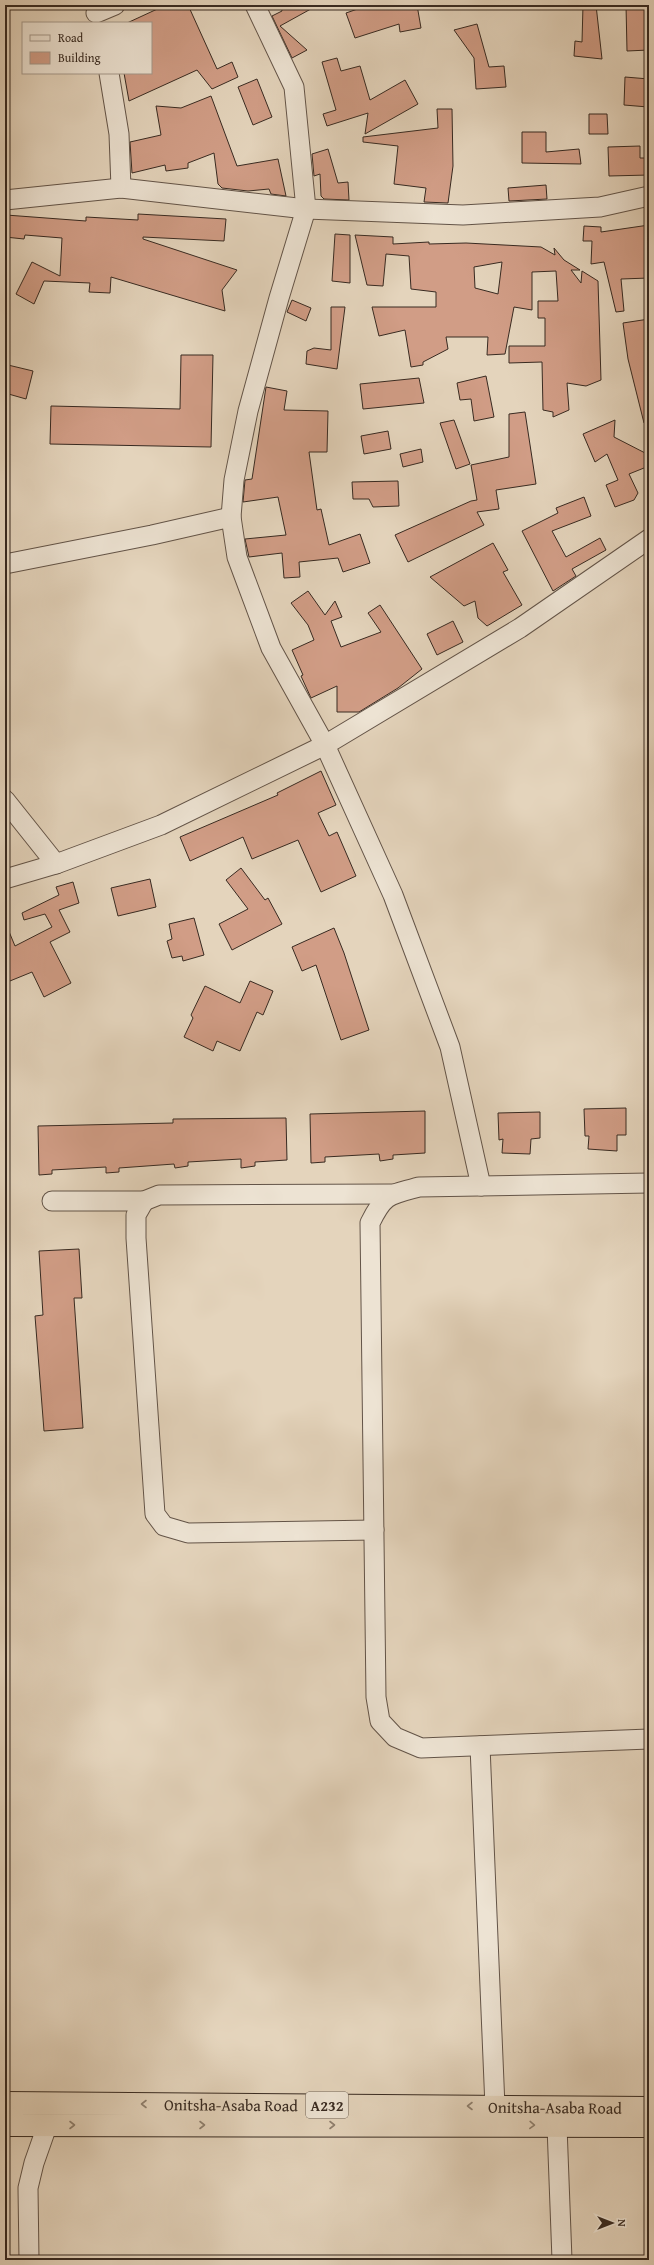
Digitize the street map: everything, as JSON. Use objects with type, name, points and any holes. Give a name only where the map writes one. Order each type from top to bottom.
[{"type":"highway","name":"Onitsha-Asaba Road","points":[[5,2103],[649,2108]]},
{"type":"highway","name":"A232","points":[[5,2125],[508,2124],[557,2126],[649,2126]]},
{"type":"street","points":[[96,14],[115,5]]},
{"type":"street","points":[[255,5],[294,86],[306,209],[279,298],[248,411],[234,480],[231,516],[237,557],[270,648],[325,745],[393,895],[450,1047],[481,1186]]},
{"type":"street","points":[[109,74],[119,134],[121,188]]},
{"type":"street","points":[[5,200],[121,188],[306,209],[463,215],[600,207],[649,196]]},
{"type":"street","points":[[5,564],[152,535],[231,516]]},
{"type":"street","points":[[5,879],[56,864],[161,825],[325,745],[520,628],[649,539]]},
{"type":"street","points":[[5,800],[56,864]]},
{"type":"street","points":[[52,1201],[144,1201],[159,1196],[394,1194],[419,1188],[649,1183]]},
{"type":"street","points":[[394,1194],[380,1203],[370,1223],[376,1697],[380,1721],[395,1737],[421,1748],[649,1739]]},
{"type":"street","points":[[144,1201],[136,1215],[136,1238],[155,1514],[164,1526],[188,1533],[374,1530]]},
{"type":"street","points":[[480,1746],[495,2107],[508,2124]]},
{"type":"street","points":[[29,2260],[28,2188],[34,2162],[46,2126]]},
{"type":"street","points":[[557,2126],[562,2260]]},
{"type":"building","points":[[166,5],[188,5],[217,69],[232,62],[238,77],[212,89],[197,70],[129,101],[124,74],[152,74],[152,22],[129,22]]},
{"type":"building","points":[[281,5],[318,5],[280,26],[307,50],[292,58],[272,16],[282,11]]},
{"type":"building","points":[[369,5],[417,5],[421,28],[400,32],[399,24],[355,38],[346,13]]},
{"type":"building","points":[[583,5],[596,5],[602,59],[574,56],[575,41],[582,42]]},
{"type":"building","points":[[626,5],[649,5],[649,50],[627,51]]},
{"type":"building","points":[[477,24],[489,67],[504,66],[506,87],[476,89],[474,58],[454,30]]},
{"type":"building","points":[[337,58],[341,71],[360,66],[370,100],[405,80],[418,104],[365,134],[368,113],[327,126],[323,114],[336,110],[322,62]]},
{"type":"building","points":[[625,77],[649,79],[648,107],[624,105]]},
{"type":"building","points":[[257,79],[272,117],[253,125],[238,87]]},
{"type":"building","points":[[211,96],[237,166],[278,159],[286,196],[271,194],[269,189],[248,191],[222,188],[218,184],[214,153],[188,163],[188,168],[166,171],[165,165],[132,173],[130,142],[161,135],[156,106],[181,108]]},
{"type":"building","points":[[437,109],[452,109],[453,166],[448,203],[424,202],[426,188],[394,184],[398,146],[363,142],[363,137],[438,128]]},
{"type":"building","points":[[589,114],[607,114],[608,134],[589,134]]},
{"type":"building","points":[[522,132],[546,132],[546,152],[579,149],[581,164],[522,163]]},
{"type":"building","points":[[640,146],[640,158],[649,158],[649,175],[609,176],[608,147]]},
{"type":"building","points":[[328,149],[338,183],[348,182],[349,200],[324,199],[321,196],[320,174],[314,176],[312,154]]},
{"type":"building","points":[[546,185],[547,199],[509,201],[508,188]]},
{"type":"building","points":[[138,214],[226,219],[224,241],[143,237],[143,239],[237,270],[222,290],[225,311],[111,277],[110,293],[89,292],[90,283],[44,281],[34,304],[16,294],[32,262],[60,276],[62,238],[25,235],[24,239],[5,237],[6,215],[86,221],[86,217],[138,220]]},
{"type":"building","points":[[649,225],[649,278],[621,279],[624,311],[616,312],[604,262],[591,264],[592,241],[583,241],[584,226],[601,227],[601,232]]},
{"type":"building","points":[[335,234],[350,235],[350,283],[332,281]]},
{"type":"building","points":[[355,235],[393,237],[393,244],[429,242],[429,244],[466,243],[541,247],[555,255],[554,248],[564,260],[580,270],[571,270],[581,283],[582,271],[598,281],[601,380],[586,386],[567,383],[569,410],[553,417],[553,412],[543,410],[542,362],[509,363],[509,346],[545,346],[545,318],[538,318],[538,301],[558,301],[556,271],[532,272],[532,310],[514,307],[505,354],[487,355],[488,337],[446,337],[448,349],[423,362],[423,365],[411,367],[405,330],[379,336],[372,307],[436,307],[436,292],[411,289],[409,256],[386,254],[383,286],[367,285]],"holes":[[[502,262],[498,294],[475,288],[474,267]]]},
{"type":"building","points":[[292,300],[311,308],[306,321],[287,312]]},
{"type":"building","points":[[331,307],[345,307],[337,369],[306,364],[307,351],[314,348],[331,350]]},
{"type":"building","points":[[649,319],[649,422],[644,423],[628,359],[623,323]]},
{"type":"building","points":[[181,355],[213,355],[211,447],[50,444],[51,406],[180,409]]},
{"type":"building","points":[[8,365],[33,371],[26,399],[5,393],[5,376]]},
{"type":"building","points":[[486,376],[494,417],[474,421],[471,399],[460,400],[457,383]]},
{"type":"building","points":[[419,378],[424,403],[363,409],[360,384]]},
{"type":"building","points":[[266,387],[287,391],[284,410],[328,411],[327,452],[309,452],[317,510],[321,509],[329,545],[360,534],[370,563],[343,572],[338,558],[299,562],[300,577],[284,578],[282,553],[249,557],[245,539],[286,535],[278,497],[243,502],[245,480],[252,479]]},
{"type":"building","points":[[525,412],[536,484],[496,490],[499,509],[477,512],[484,525],[408,562],[395,535],[471,501],[477,500],[471,465],[509,457],[509,414]]},
{"type":"building","points":[[454,420],[470,464],[456,469],[440,423]]},
{"type":"building","points":[[615,420],[614,437],[649,455],[649,466],[629,474],[638,493],[634,500],[615,507],[606,485],[618,480],[607,454],[595,462],[583,434]]},
{"type":"building","points":[[388,431],[391,449],[364,454],[361,436]]},
{"type":"building","points":[[421,449],[423,462],[403,467],[400,454]]},
{"type":"building","points":[[398,481],[399,506],[373,507],[369,499],[353,499],[352,482]]},
{"type":"building","points":[[584,497],[591,516],[552,531],[566,557],[600,538],[606,550],[572,569],[576,576],[553,591],[522,531],[558,513],[556,508]]},
{"type":"building","points":[[493,543],[508,570],[503,572],[522,605],[487,626],[478,618],[475,601],[464,606],[430,577]]},
{"type":"building","points":[[308,591],[325,615],[335,601],[342,617],[331,621],[341,647],[381,632],[368,613],[380,605],[422,669],[398,688],[359,712],[337,712],[337,686],[311,698],[301,676],[303,675],[292,650],[314,640],[308,625],[291,603]]},
{"type":"building","points":[[453,621],[463,642],[437,655],[427,634]]},
{"type":"building","points":[[321,771],[336,805],[318,813],[329,836],[337,832],[356,876],[321,892],[298,840],[252,859],[243,837],[190,861],[180,837],[278,795],[277,793]]},
{"type":"building","points":[[241,868],[265,900],[268,898],[282,924],[232,950],[219,924],[248,909],[226,880]]},
{"type":"building","points":[[150,879],[156,907],[118,916],[111,888]]},
{"type":"building","points":[[73,882],[79,903],[59,910],[70,932],[50,942],[71,983],[44,997],[32,972],[5,983],[5,922],[15,946],[52,927],[45,914],[24,920],[22,913],[59,895],[56,887]]},
{"type":"building","points":[[194,918],[204,955],[183,961],[182,956],[172,958],[167,941],[172,939],[169,924]]},
{"type":"building","points":[[334,928],[344,953],[369,1030],[341,1040],[316,965],[302,971],[292,947]]},
{"type":"building","points":[[250,981],[273,991],[263,1015],[257,1012],[240,1051],[217,1041],[213,1051],[184,1037],[193,1018],[191,1015],[205,986],[240,1003]]},
{"type":"building","points":[[626,1108],[626,1135],[617,1135],[617,1151],[588,1149],[589,1136],[585,1136],[584,1109]]},
{"type":"building","points":[[425,1111],[425,1153],[393,1155],[393,1159],[380,1161],[379,1154],[325,1157],[325,1162],[311,1163],[310,1114]]},
{"type":"building","points":[[540,1112],[540,1138],[531,1139],[530,1154],[502,1153],[503,1139],[499,1140],[498,1113]]},
{"type":"building","points":[[286,1118],[287,1160],[255,1162],[255,1166],[241,1168],[241,1159],[188,1162],[188,1166],[175,1168],[174,1164],[119,1168],[119,1172],[106,1173],[106,1167],[52,1170],[52,1174],[39,1175],[38,1126],[173,1123],[173,1119]]},
{"type":"building","points":[[79,1249],[82,1298],[74,1298],[83,1428],[44,1431],[35,1316],[43,1315],[39,1251]]}]
